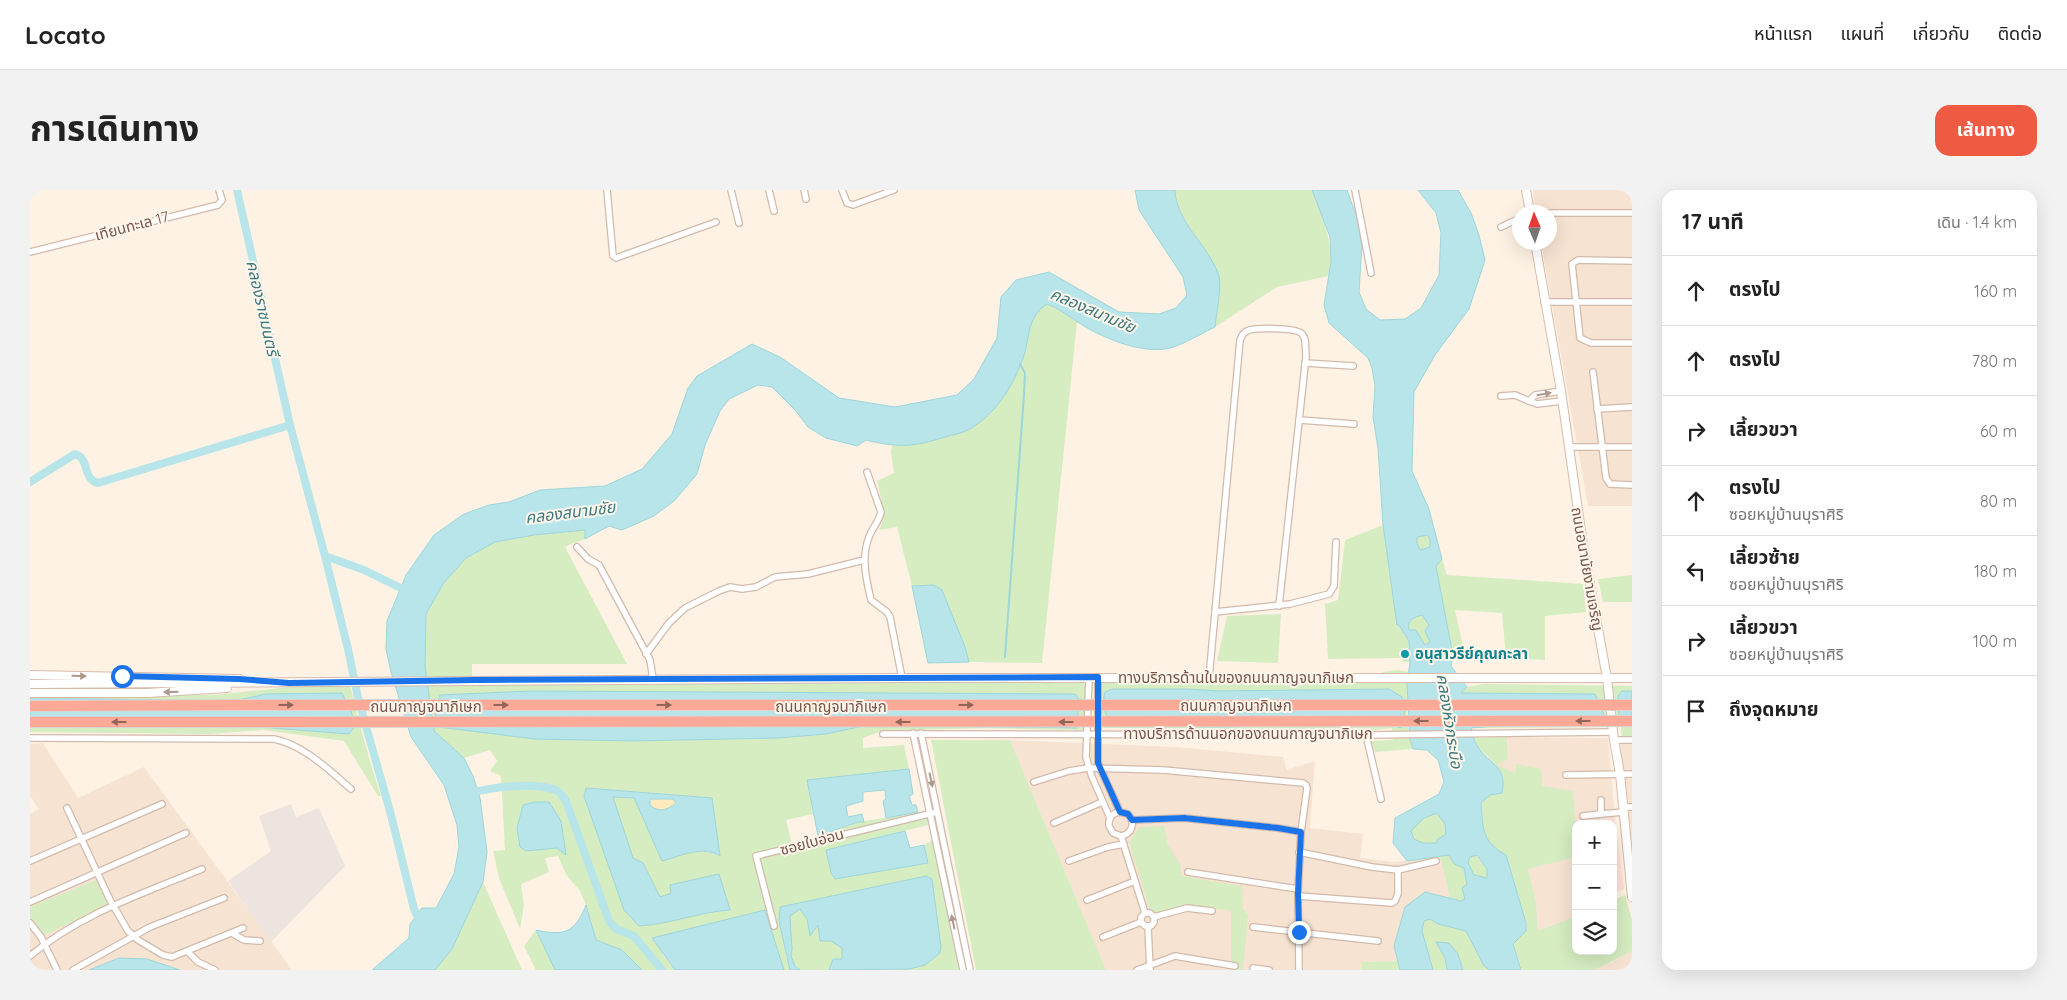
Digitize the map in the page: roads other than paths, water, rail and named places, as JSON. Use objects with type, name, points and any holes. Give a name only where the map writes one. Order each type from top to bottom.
[{"type":"highway","name":"ถนนกาญจนาภิเษก","points":[[30,706],[1632,704]]},
{"type":"highway","name":"ถนนกาญจนาภิเษก","points":[[30,722],[1632,721]]},
{"type":"main road","points":[[1526,190],[1529,205]]},
{"type":"main road","name":"ถนนอนามัยงามเจริญ","points":[[1536,250],[1561,391],[1596,624],[1608,678],[1614,736],[1627,809],[1632,897]]},
{"type":"main road","points":[[30,675],[221,678],[289,683]]},
{"type":"main road","name":"ทางบริการด้านในของถนนกาญจนาภิเษก","points":[[30,684],[1089,677],[1632,678]]},
{"type":"main road","points":[[30,693],[166,692],[289,683]]},
{"type":"street","name":"เทียนทะเล 17","points":[[30,252],[218,205],[222,200],[220,190]]},
{"type":"street","points":[[607,190],[613,256],[616,258],[716,222]]},
{"type":"street","points":[[731,190],[739,223]]},
{"type":"street","points":[[770,190],[774,211]]},
{"type":"street","points":[[804,190],[806,199]]},
{"type":"street","points":[[842,190],[847,203],[853,206],[894,190]]},
{"type":"street","points":[[1355,190],[1360,206],[1371,273]]},
{"type":"street","points":[[1557,213],[1632,213]]},
{"type":"street","points":[[1501,226],[1512,221]]},
{"type":"street","points":[[1632,261],[1578,260],[1573,262],[1579,334],[1583,341],[1591,343],[1632,343]]},
{"type":"street","points":[[1544,302],[1632,302]]},
{"type":"street","points":[[1209,678],[1240,340],[1243,333],[1249,329],[1295,331],[1302,333],[1305,338],[1305,364],[1279,606]]},
{"type":"street","points":[[1305,364],[1353,366]]},
{"type":"street","points":[[1593,372],[1607,481],[1616,485],[1632,485]]},
{"type":"street","points":[[1529,401],[1535,395],[1561,391]]},
{"type":"street","points":[[1501,396],[1515,395],[1537,404],[1562,401]]},
{"type":"street","points":[[1597,408],[1632,408]]},
{"type":"street","points":[[1299,420],[1354,424]]},
{"type":"street","points":[[1568,447],[1632,447]]},
{"type":"street","points":[[867,472],[880,512],[880,518],[869,535],[864,560],[871,600],[887,612],[892,621],[902,678]]},
{"type":"street","points":[[1216,612],[1279,606],[1329,594],[1334,586],[1336,542]]},
{"type":"street","points":[[577,547],[588,559],[599,565],[651,663],[653,679]]},
{"type":"street","points":[[646,654],[669,624],[685,608],[719,591],[730,588],[756,587],[775,577],[808,574],[864,560]]},
{"type":"street","points":[[1089,677],[1086,758],[1088,768],[1110,818]]},
{"type":"street","points":[[1098,677],[1097,734],[1100,769],[1120,812]]},
{"type":"street","points":[[913,733],[956,901],[970,970]]},
{"type":"street","points":[[921,733],[949,903],[963,970]]},
{"type":"street","name":"ทางบริการด้านนอกของถนนกาญจนาภิเษก","points":[[883,734],[1366,735],[1474,733],[1614,736],[1632,740]]},
{"type":"street","points":[[1366,735],[1381,799]]},
{"type":"street","points":[[30,738],[274,739],[296,747],[321,763],[352,789]]},
{"type":"street","points":[[1034,782],[1070,771],[1088,768],[1163,770],[1303,783],[1306,785],[1299,852],[1299,970]]},
{"type":"street","points":[[1566,775],[1632,774]]},
{"type":"street","points":[[1601,800],[1602,814]]},
{"type":"street","points":[[1054,823],[1102,802]]},
{"type":"street","points":[[30,861],[162,804]]},
{"type":"street","points":[[66,808],[128,932],[163,955],[172,957],[244,928]]},
{"type":"street","points":[[1584,816],[1627,809]]},
{"type":"street","points":[[1121,836],[1131,830],[1132,820],[1128,814],[1116,812],[1110,818],[1108,826],[1113,833],[1121,836],[1145,913]]},
{"type":"street","name":"ซอยใบอ่อน","points":[[774,926],[756,856],[864,828],[934,813]]},
{"type":"street","points":[[1132,820],[1184,818],[1301,832]]},
{"type":"street","points":[[30,902],[186,833]]},
{"type":"street","points":[[1069,861],[1108,847],[1124,844]]},
{"type":"street","points":[[1299,852],[1372,867],[1398,870],[1436,861]]},
{"type":"street","points":[[30,956],[66,929],[113,905],[202,869]]},
{"type":"street","points":[[1298,896],[1395,902],[1398,894],[1398,870]]},
{"type":"street","points":[[1188,872],[1298,889]]},
{"type":"street","points":[[1087,900],[1135,881]]},
{"type":"street","points":[[73,970],[150,927],[224,898]]},
{"type":"street","points":[[949,903],[956,901]]},
{"type":"street","points":[[1154,917],[1187,908],[1212,911]]},
{"type":"street","points":[[1145,913],[1150,913],[1154,917]]},
{"type":"street","points":[[1141,922],[1141,917],[1145,913]]},
{"type":"street","points":[[1148,927],[1154,922],[1154,917]]},
{"type":"street","points":[[1141,922],[1148,927]]},
{"type":"street","points":[[1103,937],[1141,922]]},
{"type":"street","points":[[30,924],[45,944],[57,970]]},
{"type":"street","points":[[1148,927],[1150,968]]},
{"type":"street","points":[[1253,927],[1378,942]]},
{"type":"street","points":[[232,933],[244,940],[260,942]]},
{"type":"street","points":[[188,952],[198,962],[216,970]]},
{"type":"street","points":[[1137,970],[1150,968],[1175,956],[1235,966]]},
{"type":"street","points":[[1253,968],[1269,970]]},
{"type":"water","name":"คลองสนามชัย","points":[[1135,190],[1175,190],[1177,202],[1186,223],[1207,252],[1218,273],[1220,291],[1215,327],[1187,342],[1170,348],[1159,350],[1146,349],[1121,343],[1097,333],[1047,304],[1035,316],[1025,353],[1008,391],[988,416],[958,434],[914,444],[897,445],[866,440],[857,446],[826,438],[808,427],[796,411],[772,387],[758,385],[729,399],[720,411],[705,445],[697,474],[674,501],[654,516],[622,530],[609,526],[585,539],[585,530],[534,535],[495,542],[466,558],[443,584],[426,614],[425,667],[434,731],[464,758],[473,776],[480,798],[487,852],[483,882],[452,949],[435,970],[372,970],[409,938],[410,924],[422,908],[436,908],[454,874],[459,847],[457,825],[444,785],[411,737],[386,649],[387,621],[406,575],[434,535],[464,514],[489,505],[509,502],[540,490],[605,486],[642,469],[672,434],[688,388],[697,376],[752,344],[780,357],[839,398],[895,407],[957,395],[974,379],[997,338],[1001,297],[1016,280],[1049,272],[1119,312],[1159,314],[1176,308],[1187,295],[1183,277],[1139,210]]},
{"type":"water","name":"คลองหัวกระบือ","points":[[1312,190],[1347,190],[1356,215],[1362,244],[1359,292],[1366,309],[1380,320],[1405,319],[1421,308],[1439,275],[1441,233],[1436,213],[1418,190],[1458,190],[1471,213],[1485,260],[1469,309],[1435,355],[1414,392],[1412,471],[1429,509],[1442,559],[1436,566],[1453,656],[1451,666],[1467,687],[1461,693],[1595,694],[1605,717],[1471,728],[1482,753],[1496,766],[1502,777],[1502,793],[1490,795],[1481,803],[1482,820],[1488,840],[1506,855],[1526,923],[1526,931],[1513,944],[1521,970],[1490,970],[1484,966],[1466,931],[1438,924],[1430,919],[1424,921],[1422,931],[1433,970],[1400,970],[1394,946],[1405,907],[1425,892],[1461,901],[1465,899],[1462,888],[1467,884],[1464,868],[1454,864],[1449,855],[1407,861],[1393,843],[1395,818],[1439,794],[1444,782],[1438,760],[1427,750],[1413,749],[1410,739],[1407,684],[1410,662],[1409,641],[1399,625],[1397,625],[1383,525],[1378,448],[1373,417],[1375,386],[1368,358],[1329,323],[1324,305],[1331,262],[1330,237]],"holes":[[[1427,535],[1430,539],[1430,547],[1420,550],[1417,537]],[[1422,615],[1429,625],[1425,631],[1430,642],[1425,645],[1416,630],[1409,630],[1410,621]],[[1437,813],[1445,824],[1446,834],[1438,839],[1436,843],[1423,843],[1414,839],[1411,831],[1424,818]],[[1477,855],[1487,869],[1487,878],[1474,875],[1468,863],[1470,857]]]},
{"type":"water","points":[[934,585],[942,590],[965,647],[969,662],[928,663],[912,586]]},
{"type":"water","points":[[1112,689],[1220,691],[1389,689],[1402,697],[1405,709],[1401,728],[1389,724],[1213,727],[1113,725],[1106,714],[1103,702],[1105,692]]},
{"type":"water","points":[[531,691],[1075,694],[1079,699],[1077,728],[868,725],[826,734],[778,738],[633,741],[535,739],[439,727],[435,714],[440,695]]},
{"type":"water","points":[[1622,691],[1632,691],[1632,724],[1619,724],[1618,696]]},
{"type":"water","points":[[342,693],[351,711],[355,726],[349,734],[260,727],[30,727],[30,698],[234,701],[266,694]]},
{"type":"water","points":[[909,769],[913,794],[909,796],[912,805],[916,805],[918,812],[886,818],[883,801],[886,799],[885,790],[863,792],[863,801],[846,806],[848,817],[862,814],[864,822],[858,822],[818,836],[807,780]]},
{"type":"water","points":[[586,788],[712,798],[720,856],[706,851],[699,851],[662,861],[634,798],[613,797],[633,858],[643,863],[660,897],[671,893],[670,885],[719,874],[730,910],[639,926],[624,910],[584,796]],"holes":[[[650,799],[673,799],[676,803],[666,809],[660,810],[650,805]]]},
{"type":"water","points":[[535,802],[549,802],[561,821],[566,855],[557,848],[526,851],[520,847],[517,828],[523,805]]},
{"type":"water","points":[[905,831],[910,848],[924,845],[928,863],[835,879],[831,873],[826,850]]},
{"type":"water","points":[[926,876],[932,879],[941,947],[940,953],[925,965],[909,969],[829,970],[833,959],[842,959],[842,948],[831,941],[820,941],[818,925],[810,936],[807,919],[800,909],[790,916],[791,956],[795,966],[800,970],[790,970],[779,921],[780,907]]},
{"type":"water","points":[[586,905],[596,940],[622,950],[642,970],[555,970],[536,930],[554,933],[573,927]]},
{"type":"water","points":[[765,910],[784,970],[675,970],[652,938]]},
{"type":"water","points":[[1436,942],[1449,943],[1458,954],[1463,970],[1447,970],[1445,958]]},
{"type":"water","points":[[119,958],[147,959],[180,970],[89,970]]},
{"type":"waterway","name":"คลองราชมนตรี","points":[[237,190],[290,425]]},
{"type":"waterway","points":[[1005,657],[1024,394],[1025,373],[1020,364]]},
{"type":"waterway","points":[[30,482],[75,454],[80,456],[90,477],[98,483],[290,425],[325,556],[364,570],[409,592]]},
{"type":"waterway","points":[[325,556],[358,698],[390,811],[414,909],[421,924]]},
{"type":"waterway","points":[[470,793],[501,787],[524,786],[536,786],[559,792],[566,801],[609,921],[616,929],[634,936],[662,970]]},
{"type":"place","name":"อนุสาวรีย์คุณกะลา","points":[[1405,654]]}]
